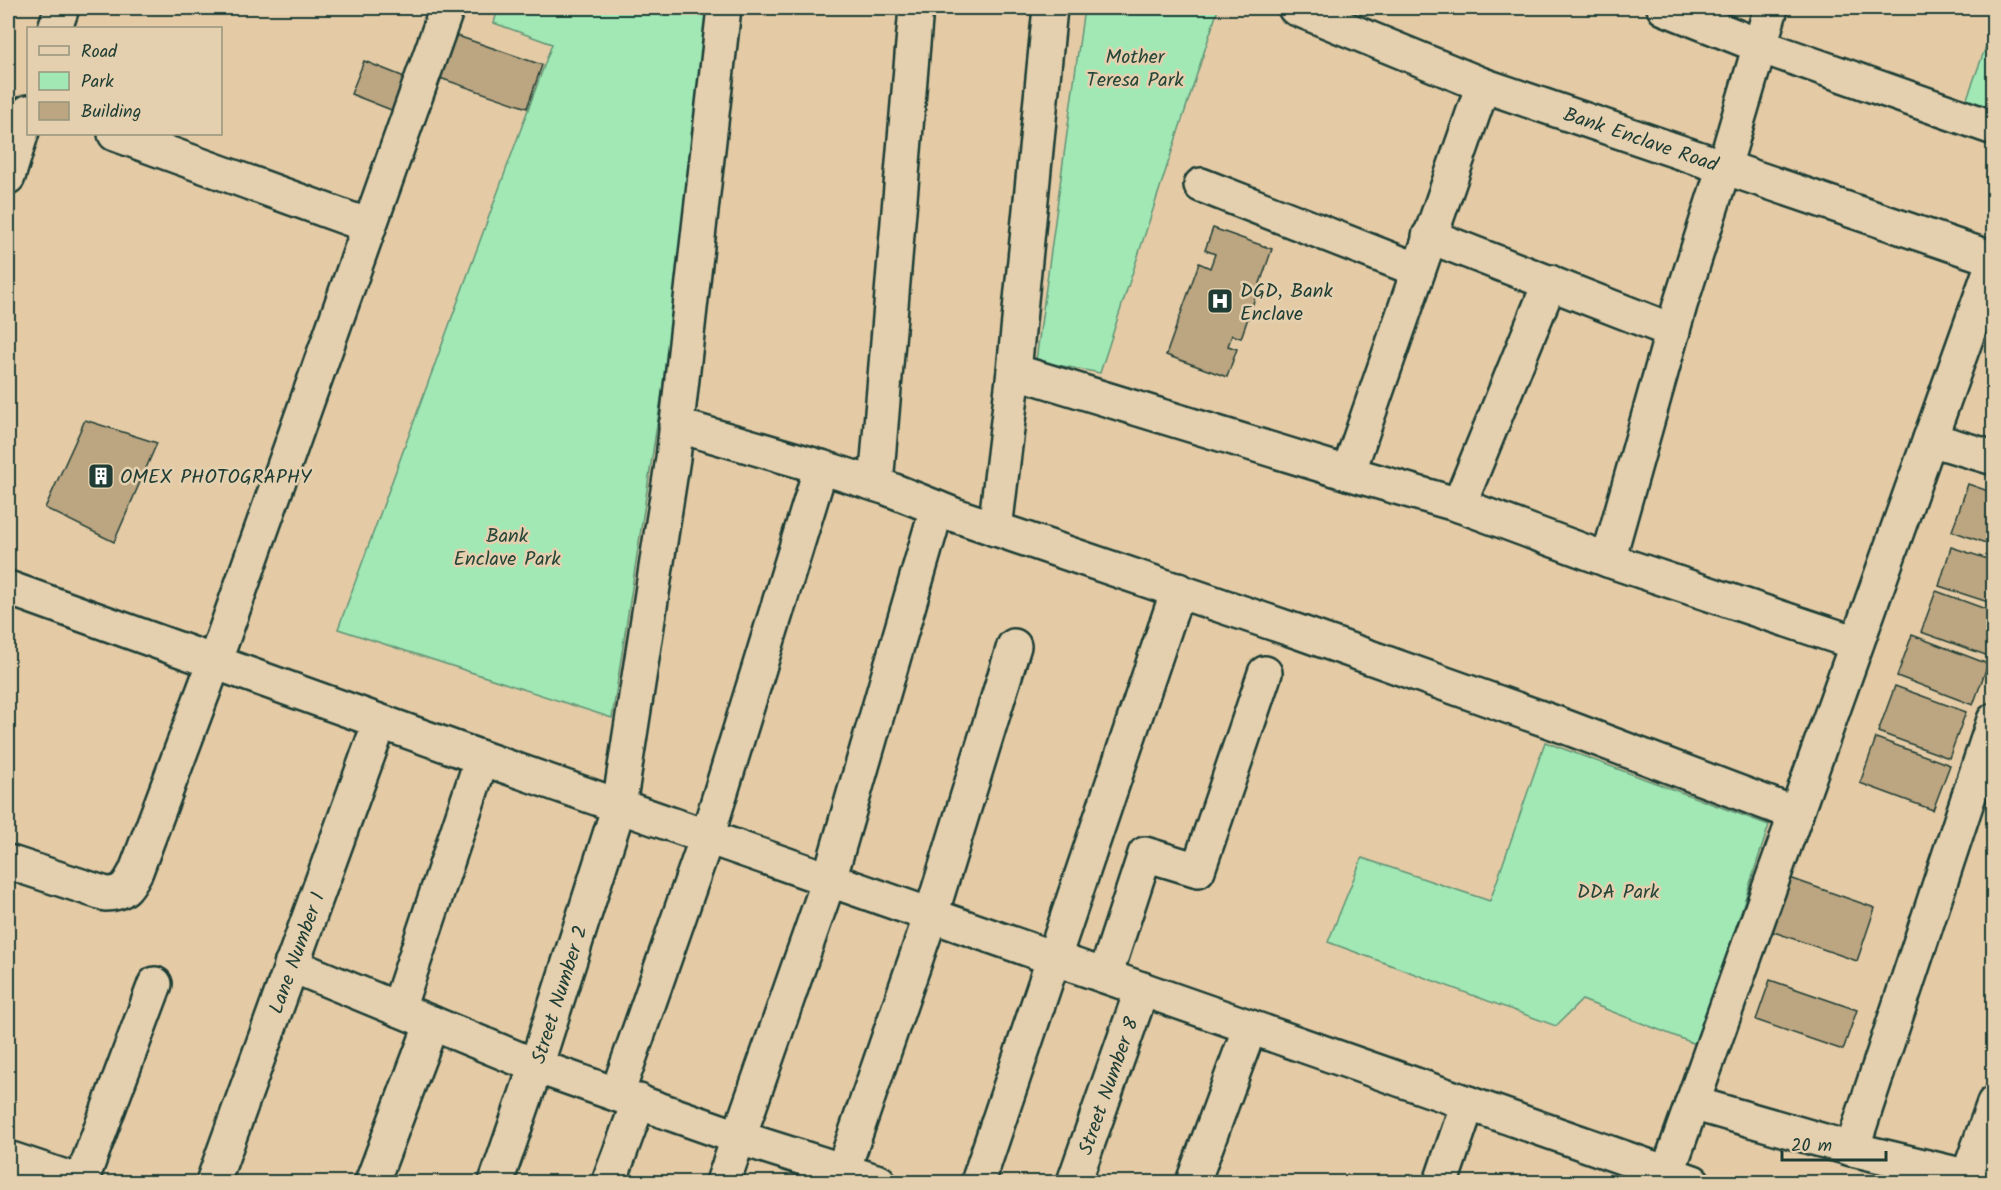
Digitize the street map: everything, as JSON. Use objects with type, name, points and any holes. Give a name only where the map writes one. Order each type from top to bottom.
[{"type":"street","points":[[55,27],[62,8]]},
{"type":"street","points":[[8,862],[106,894],[115,894],[124,890],[136,871],[214,663],[447,8]]},
{"type":"street","name":"Street Number 2","points":[[496,1182],[536,1066],[619,806],[669,481],[724,8]]},
{"type":"street","points":[[876,484],[916,8]]},
{"type":"street","points":[[995,529],[1014,371],[1050,8]]},
{"type":"street","name":"Bank Enclave Road","points":[[1294,8],[1483,85],[1994,260]]},
{"type":"street","points":[[1664,8],[1760,46],[1994,128]]},
{"type":"street","points":[[1608,560],[1673,331],[1771,8]]},
{"type":"street","points":[[1348,473],[1483,85]]},
{"type":"street","points":[[8,177],[27,115]]},
{"type":"street","points":[[118,135],[369,226]]},
{"type":"street","points":[[1201,185],[1418,270]]},
{"type":"street","points":[[1429,236],[1673,331]]},
{"type":"street","points":[[8,588],[380,722],[1684,1180],[1692,1103],[1994,260]]},
{"type":"street","points":[[1459,505],[1550,282]]},
{"type":"street","points":[[1014,371],[1459,505],[1608,560],[1856,643]]},
{"type":"street","points":[[676,425],[876,484],[995,529],[1178,590],[1558,724],[1796,814]]},
{"type":"street","points":[[1930,439],[1994,458]]},
{"type":"street","points":[[609,1182],[628,1097],[821,466]]},
{"type":"street","points":[[723,1182],[829,880],[937,508]]},
{"type":"street","points":[[978,1182],[1178,590]]},
{"type":"street","points":[[291,965],[536,1066],[740,1138],[864,1178],[931,915],[1014,646]]},
{"type":"street","points":[[1105,976],[1145,854],[1198,870],[1265,673]]},
{"type":"street","points":[[1852,1149],[1994,720]]},
{"type":"street","name":"Lane Number 1","points":[[213,1182],[380,722]]},
{"type":"street","points":[[398,1009],[482,758]]},
{"type":"street","points":[[8,1158],[80,1182],[155,984]]},
{"type":"street","name":"Street Number 8","points":[[1074,1182],[1142,989]]},
{"type":"street","points":[[372,1182],[432,1023]]},
{"type":"street","points":[[1193,1182],[1250,1027]]},
{"type":"street","points":[[1692,1103],[1852,1149],[1979,1179],[1994,1103]]},
{"type":"street","points":[[1442,1182],[1468,1104]]},
{"type":"green space","name":"Bank Enclave Park","points":[[498,8],[721,8],[612,718],[338,629],[552,44],[494,23]]},
{"type":"green space","name":"Mother Teresa Park","points":[[1084,8],[1218,9],[1100,373],[1036,361]]},
{"type":"green space","points":[[1993,27],[1993,121],[1962,112]]},
{"type":"green space","name":"DDA Park","points":[[1545,742],[1769,825],[1698,1045],[1582,1000],[1556,1026],[1328,942],[1362,858],[1490,901]]},
{"type":"building","points":[[449,33],[542,65],[527,108],[434,76]]},
{"type":"building","points":[[364,61],[417,82],[404,115],[351,94]]},
{"type":"building","name":"DGD, Bank Enclave","points":[[1213,228],[1272,249],[1241,338],[1232,335],[1228,346],[1237,349],[1227,377],[1166,355],[1199,263],[1210,268],[1215,254],[1205,250]]},
{"type":"building","name":"OMEX PHOTOGRAPHY","points":[[85,420],[157,443],[114,542],[45,508]]},
{"type":"building","points":[[1968,484],[1994,493],[1994,546],[1952,531]]},
{"type":"building","points":[[1951,547],[1994,561],[1994,604],[1939,586]]},
{"type":"building","points":[[1936,591],[1994,612],[1994,658],[1921,632]]},
{"type":"building","points":[[1912,635],[1988,664],[1973,705],[1897,676]]},
{"type":"building","points":[[1895,686],[1966,712],[1949,758],[1878,732]]},
{"type":"building","points":[[1876,738],[1950,765],[1933,810],[1860,783]]},
{"type":"building","points":[[1994,757],[1994,804],[1978,798]]},
{"type":"building","points":[[1790,878],[1875,908],[1857,961],[1771,931]]},
{"type":"building","points":[[1770,980],[1857,1010],[1843,1050],[1756,1020]]},
{"type":"place","name":"DGD, Bank Enclave","points":[[1220,301]]},
{"type":"place","name":"OMEX PHOTOGRAPHY","points":[[101,476]]}]
